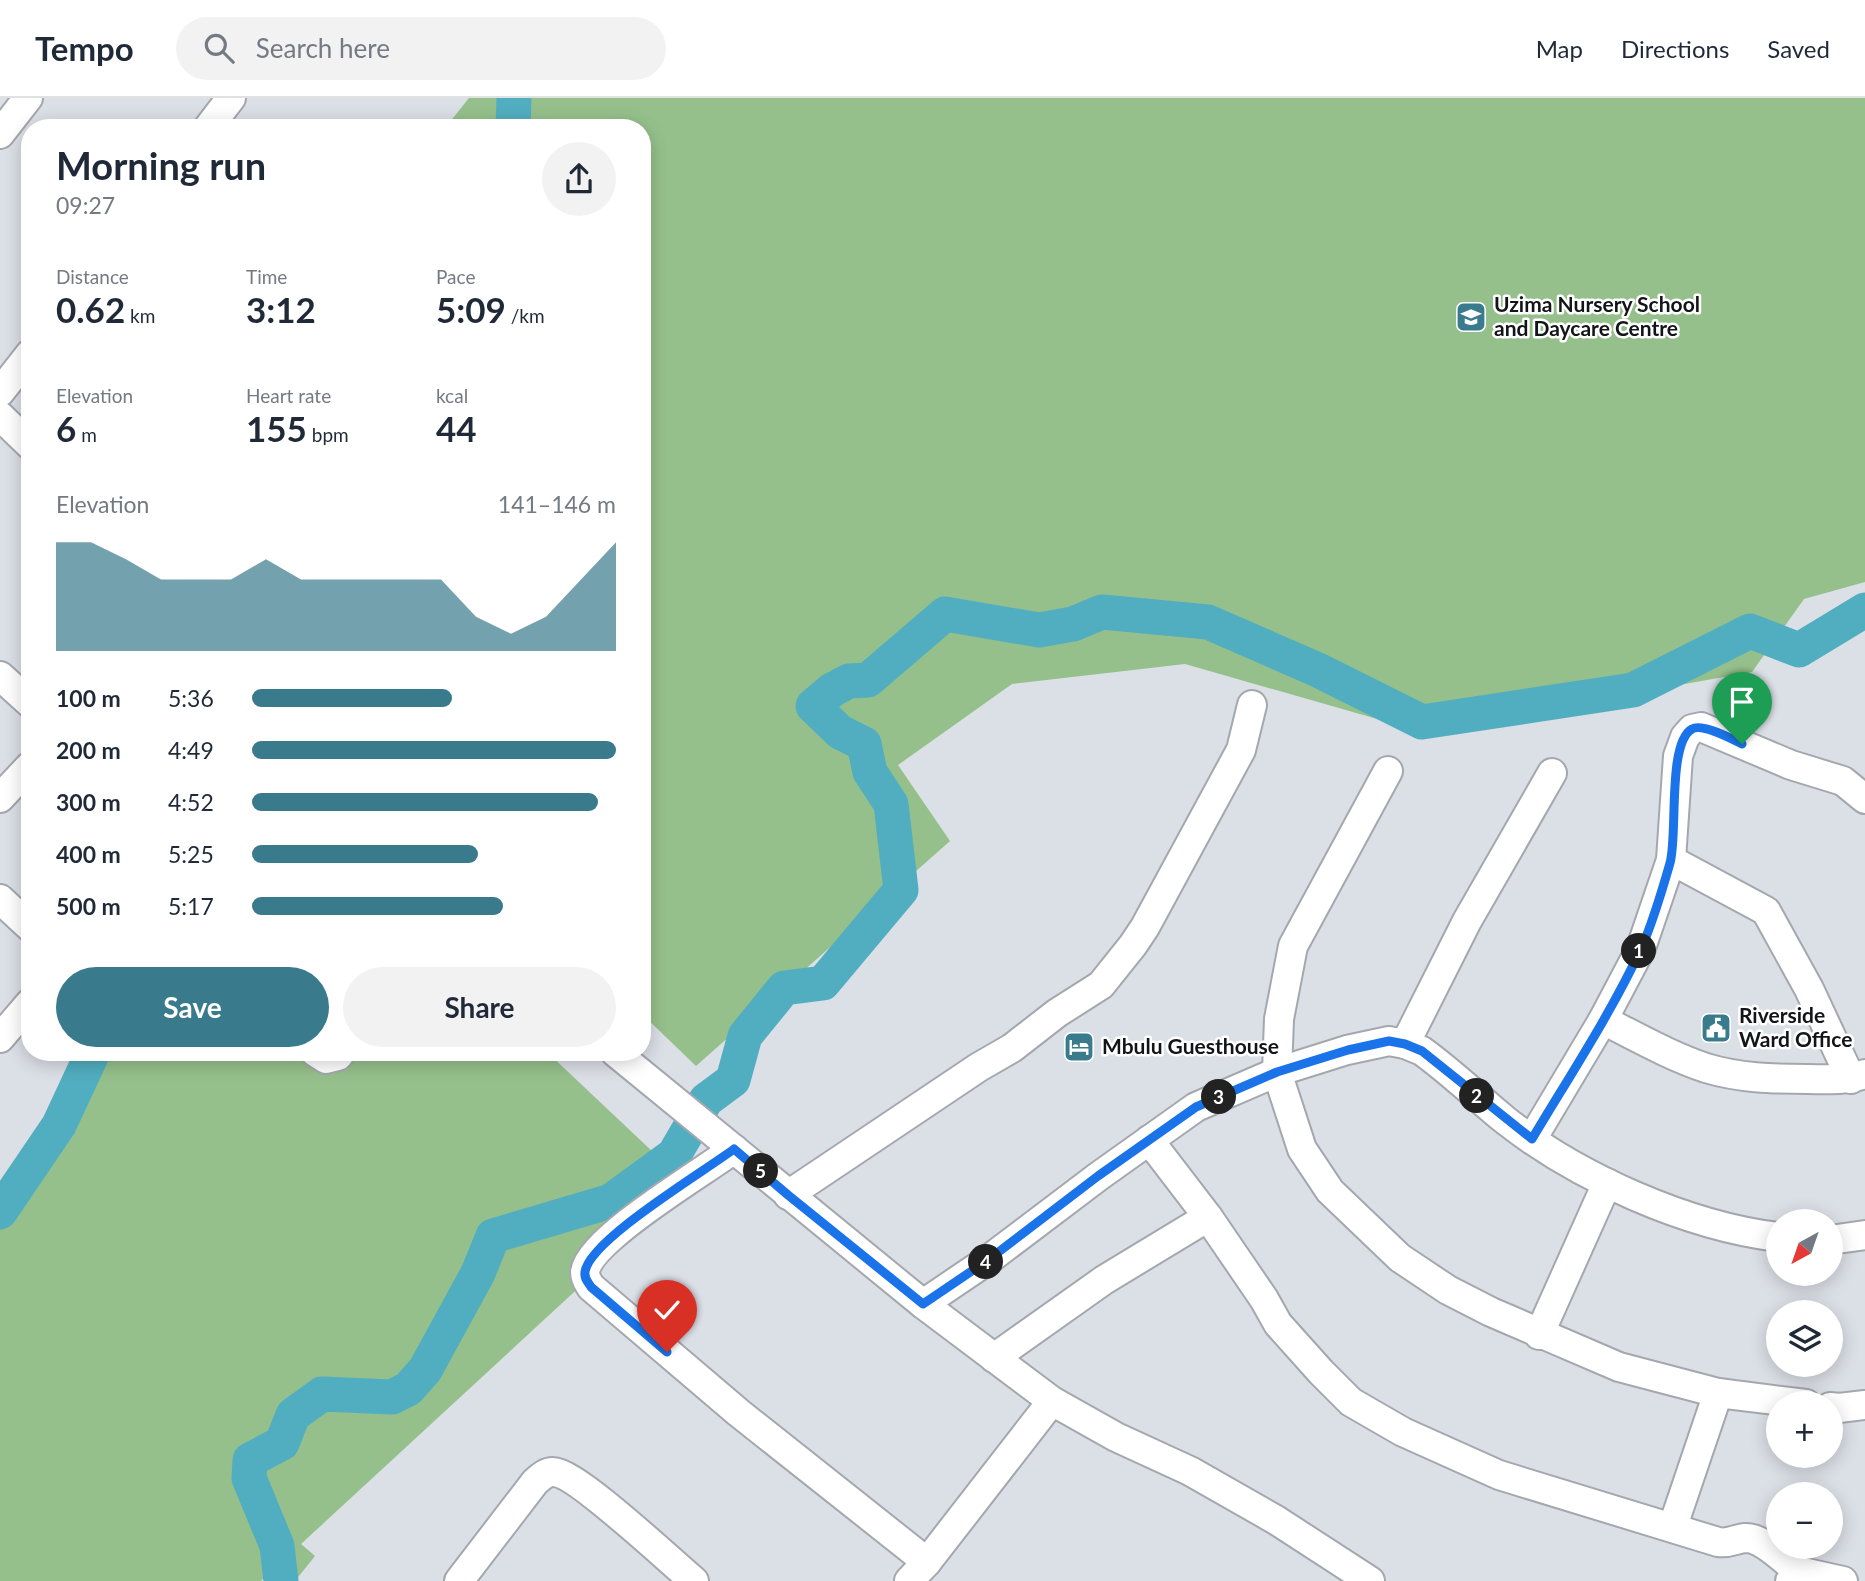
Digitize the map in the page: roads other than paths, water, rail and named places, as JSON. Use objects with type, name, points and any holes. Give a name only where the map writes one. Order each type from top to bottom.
[{"type":"street","points":[[0,134],[28,98]]},
{"type":"street","points":[[215,119],[231,98]]},
{"type":"street","points":[[0,392],[21,365]]},
{"type":"street","points":[[0,416],[21,436]]},
{"type":"street","points":[[0,676],[21,695]]},
{"type":"street","points":[[788,1195],[979,1067],[1012,1048],[1056,1013],[1101,985],[1145,927],[1241,750],[1252,705]]},
{"type":"street","points":[[1532,1139],[1603,1020],[1641,948],[1671,860],[1678,757],[1685,737],[1692,729],[1702,727],[1791,765],[1843,781],[1865,799]]},
{"type":"street","points":[[1388,771],[1293,946],[1279,1019],[1277,1072],[1302,1149],[1330,1191],[1400,1258],[1448,1290],[1539,1335],[1619,1367],[1718,1393],[1766,1399]]},
{"type":"street","points":[[1405,1044],[1467,921],[1552,773]]},
{"type":"street","points":[[0,798],[21,776]]},
{"type":"street","points":[[1603,1020],[1677,1056],[1718,1071],[1767,1079],[1858,1077],[1766,911],[1671,860]]},
{"type":"street","points":[[0,900],[21,919]]},
{"type":"street","points":[[0,1038],[21,1014]]},
{"type":"street","points":[[923,1304],[988,1260],[1196,1107],[1277,1072],[1389,1041],[1422,1051],[1532,1139],[1607,1183],[1695,1218],[1766,1235]]},
{"type":"street","points":[[626,1061],[923,1304],[1052,1401],[1116,1437],[1189,1471],[1276,1520],[1370,1581]]},
{"type":"street","points":[[1149,1140],[1208,1217],[1264,1298],[1278,1324],[1340,1392],[1366,1412],[1403,1432],[1499,1475],[1727,1544],[1738,1539],[1752,1538],[1794,1576],[1843,1581]]},
{"type":"street","points":[[734,1149],[631,1220],[590,1262],[585,1272],[586,1280],[918,1571],[1052,1401]]},
{"type":"street","points":[[1539,1335],[1607,1183]]},
{"type":"street","points":[[995,1358],[1104,1280],[1208,1217]]},
{"type":"street","points":[[1843,1238],[1865,1235]]},
{"type":"street","points":[[1673,1526],[1718,1393]]},
{"type":"street","points":[[1843,1408],[1865,1405]]},
{"type":"street","points":[[459,1581],[535,1482],[554,1472],[570,1478],[592,1495],[686,1578]]},
{"type":"waterway","points":[[513,119],[514,98]]},
{"type":"waterway","points":[[281,1581],[277,1546],[249,1478],[250,1460],[282,1443],[293,1415],[322,1394],[392,1397],[408,1389],[425,1370],[478,1273],[493,1236],[611,1201],[674,1155],[706,1100],[733,1080],[745,1036],[784,988],[823,983],[901,890],[891,804],[870,772],[864,744],[840,732],[813,706],[832,690],[849,681],[868,680],[945,614],[1039,630],[1073,624],[1102,612],[1208,622],[1318,670],[1422,722],[1633,690],[1750,631],[1799,650],[1865,610]]},
{"type":"waterway","points":[[0,1212],[59,1125],[89,1061]]},
{"type":"place","name":"Uzima Nursery School and Daycare Centre","points":[[1471,317]]},
{"type":"place","name":"Riverside Ward Office","points":[[1716,1028]]},
{"type":"place","name":"Mbulu Guesthouse","points":[[1079,1047]]}]
